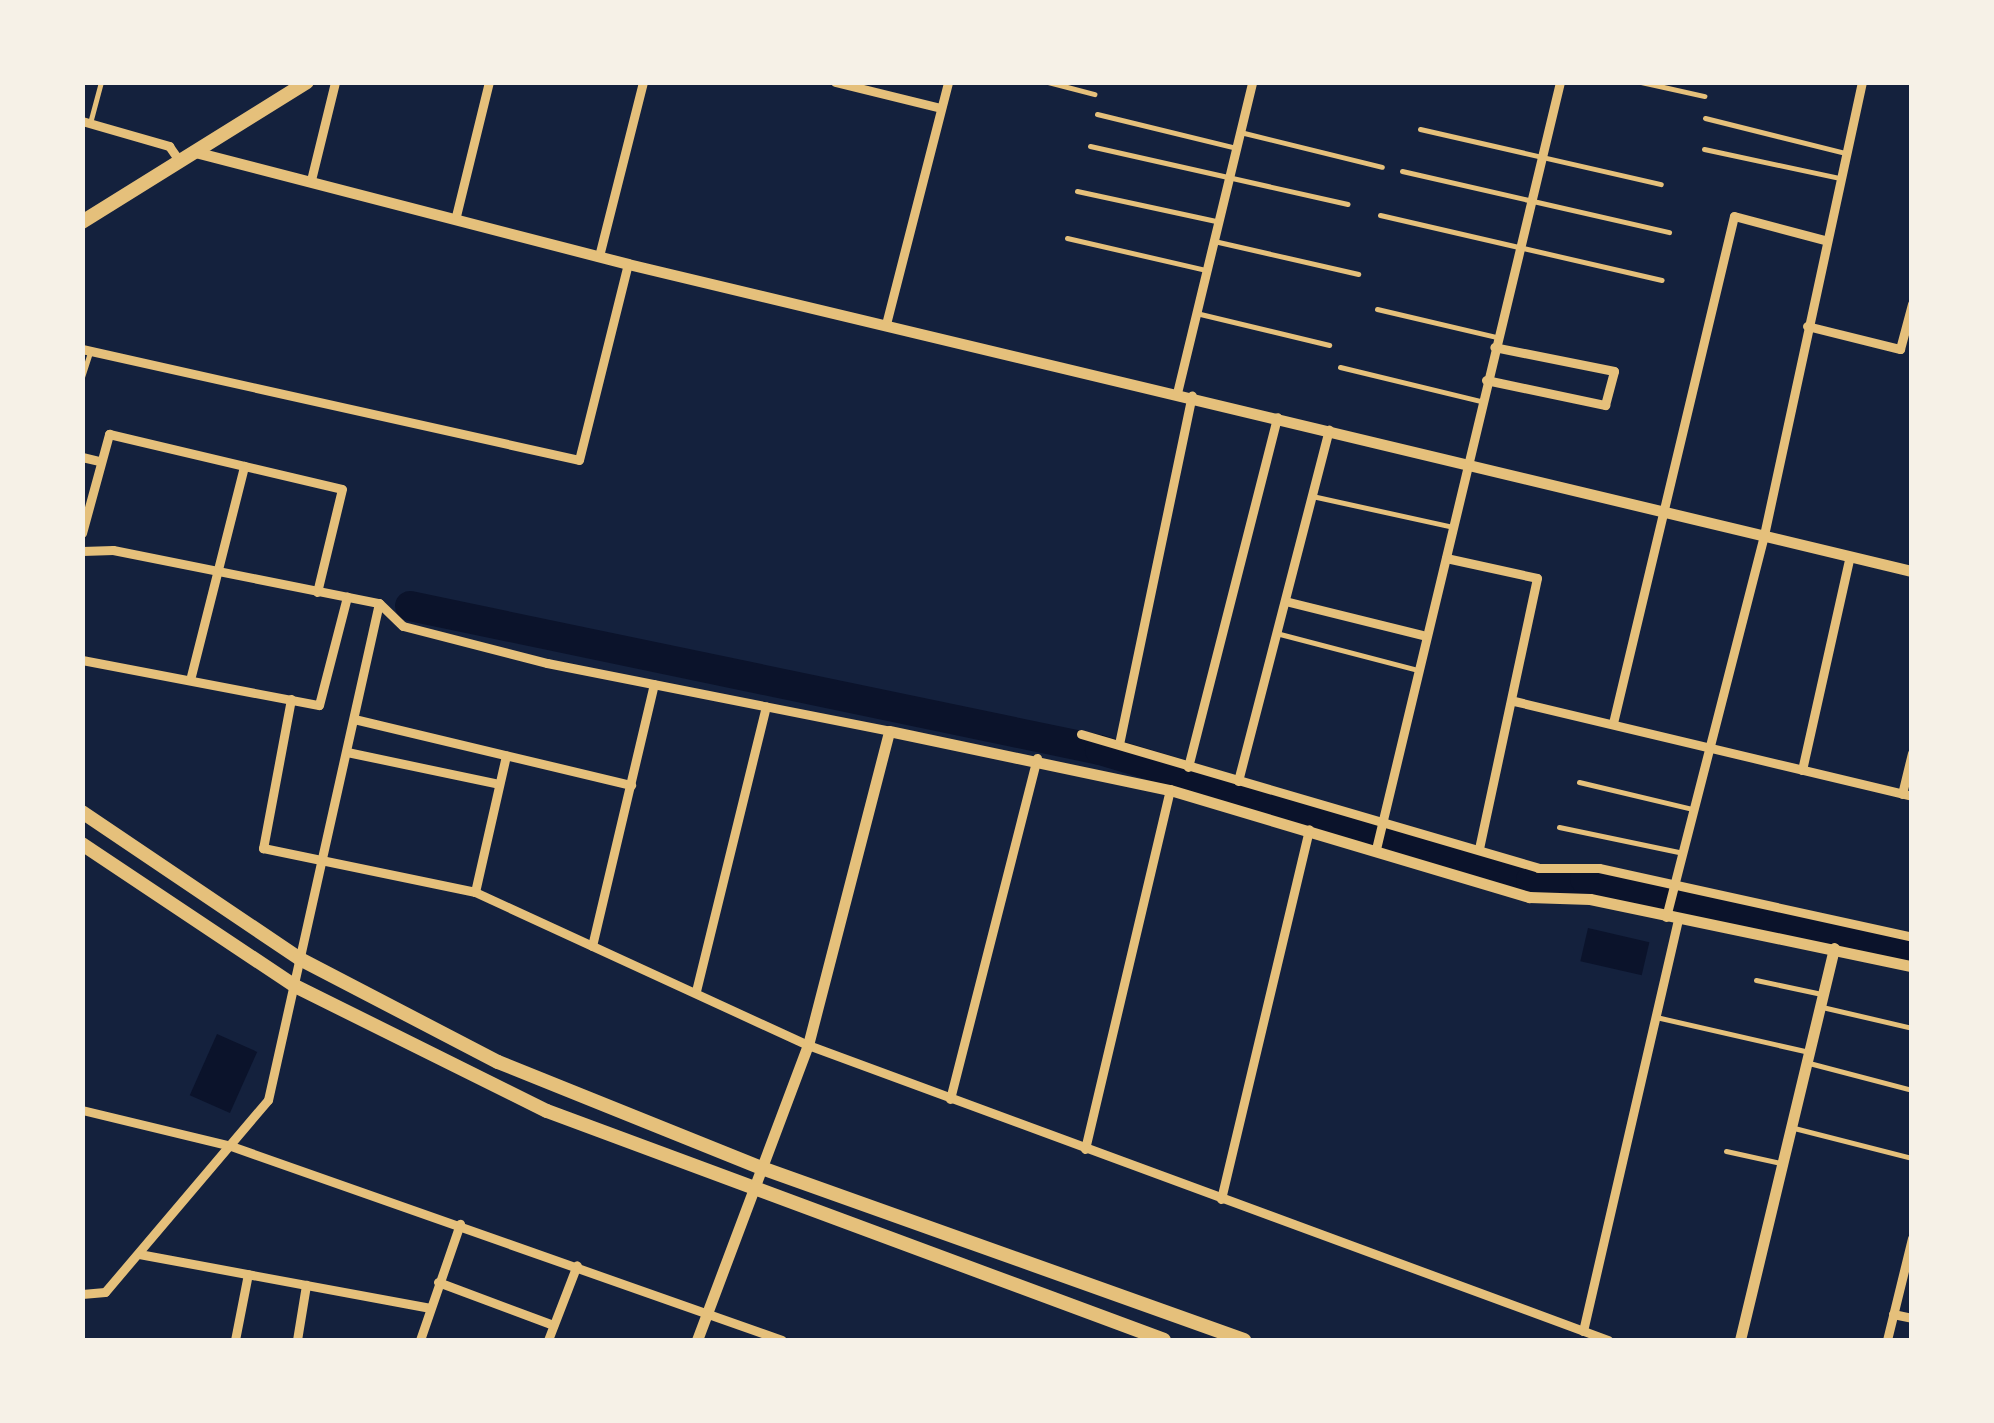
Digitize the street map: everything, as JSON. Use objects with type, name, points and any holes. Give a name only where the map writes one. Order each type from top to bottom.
[{"type":"main road","points":[[82,222],[306,82]]},
{"type":"main road","points":[[82,812],[300,959],[498,1062],[762,1168],[1244,1340]]},
{"type":"main road","points":[[82,844],[295,986],[547,1111],[753,1191],[1164,1340]]},
{"type":"street","points":[[311,180],[336,82]]},
{"type":"street","points":[[456,216],[489,82]]},
{"type":"street","points":[[599,256],[644,82]]},
{"type":"street","points":[[835,82],[941,108]]},
{"type":"street","points":[[886,324],[948,82]]},
{"type":"street","points":[[1177,392],[1252,82]]},
{"type":"street","points":[[1377,846],[1560,82]]},
{"type":"street","points":[[1583,1332],[1656,1017],[1675,891],[1764,535],[1824,240],[1862,82]]},
{"type":"street","points":[[86,122],[168,146],[180,162]]},
{"type":"street","points":[[195,152],[456,216],[628,264],[1177,392],[1912,571]]},
{"type":"street","points":[[1613,723],[1734,216],[1824,240]]},
{"type":"street","points":[[86,349],[579,460],[628,264]]},
{"type":"street","points":[[1807,326],[1900,349],[1912,304]]},
{"type":"street","points":[[1486,380],[1606,405],[1614,371],[1495,342]]},
{"type":"street","points":[[1119,744],[1192,396]]},
{"type":"street","points":[[1188,766],[1277,417]]},
{"type":"street","points":[[1238,781],[1329,430]]},
{"type":"street","points":[[82,533],[109,434],[342,488],[318,592]]},
{"type":"street","points":[[82,456],[100,461]]},
{"type":"street","points":[[190,680],[244,466]]},
{"type":"street","points":[[82,551],[113,550],[379,603],[404,626],[654,684],[1037,758],[1377,846],[1529,896],[1590,899],[1912,966]]},
{"type":"street","points":[[1802,770],[1850,556]]},
{"type":"street","points":[[1446,558],[1536,578],[1514,701],[1479,849]]},
{"type":"street","points":[[82,660],[320,704],[347,597]]},
{"type":"street","points":[[1284,601],[1422,635]]},
{"type":"street","points":[[82,1294],[106,1292],[268,1100],[379,603]]},
{"type":"street","points":[[592,946],[654,684]]},
{"type":"street","points":[[292,699],[263,848],[475,892],[808,1045],[1608,1340]]},
{"type":"street","points":[[1514,701],[1907,795],[1912,752]]},
{"type":"street","points":[[696,991],[766,706]]},
{"type":"street","points":[[354,719],[631,785]]},
{"type":"street","points":[[697,1340],[808,1045],[889,731]]},
{"type":"street","points":[[1081,734],[1538,868],[1599,868],[1675,891],[1912,937]]},
{"type":"street","points":[[347,752],[498,784]]},
{"type":"street","points":[[475,892],[506,755]]},
{"type":"street","points":[[950,1099],[1037,758]]},
{"type":"street","points":[[1085,1149],[1170,790]]},
{"type":"street","points":[[1221,1199],[1309,829]]},
{"type":"street","points":[[1740,1340],[1834,948]]},
{"type":"street","points":[[82,1110],[232,1146],[709,1311],[782,1340]]},
{"type":"street","points":[[420,1340],[460,1224]]},
{"type":"street","points":[[1887,1340],[1912,1238]]},
{"type":"street","points":[[139,1254],[429,1308]]},
{"type":"street","points":[[548,1340],[576,1265]]},
{"type":"street","points":[[235,1340],[248,1274]]},
{"type":"street","points":[[438,1282],[554,1325]]},
{"type":"street","points":[[297,1340],[306,1284]]},
{"type":"street","points":[[1893,1314],[1912,1318]]},
{"type":"lane","points":[[86,122],[101,82]]},
{"type":"lane","points":[[1048,82],[1094,94]]},
{"type":"lane","points":[[1641,82],[1704,96]]},
{"type":"lane","points":[[1097,114],[1236,148]]},
{"type":"lane","points":[[1705,118],[1845,153]]},
{"type":"lane","points":[[1420,128],[1661,184]]},
{"type":"lane","points":[[1240,132],[1382,167]]},
{"type":"lane","points":[[1090,146],[1348,204]]},
{"type":"lane","points":[[1704,149],[1839,178]]},
{"type":"lane","points":[[1402,171],[1669,232]]},
{"type":"lane","points":[[1077,191],[1218,221]]},
{"type":"lane","points":[[1380,215],[1662,280]]},
{"type":"lane","points":[[1068,238],[1207,270]]},
{"type":"lane","points":[[1214,241],[1358,274]]},
{"type":"lane","points":[[1376,309],[1495,342]]},
{"type":"lane","points":[[1196,313],[1329,345]]},
{"type":"lane","points":[[82,377],[86,349]]},
{"type":"lane","points":[[1340,367],[1481,401]]},
{"type":"lane","points":[[1312,496],[1456,527]]},
{"type":"lane","points":[[1276,633],[1421,670]]},
{"type":"lane","points":[[1578,782],[1695,809]]},
{"type":"lane","points":[[1558,827],[1684,853]]},
{"type":"lane","points":[[1756,980],[1912,1028]]},
{"type":"lane","points":[[1656,1017],[1808,1057],[1912,1090]]},
{"type":"lane","points":[[1791,1128],[1912,1158]]},
{"type":"lane","points":[[1726,1151],[1782,1164]]},
{"type":"water","points":[[1588,928],[1649,942],[1642,975],[1580,961]]},
{"type":"water","points":[[217,1034],[257,1052],[230,1113],[190,1095]]},
{"type":"waterway","points":[[410,606],[1100,750],[1531,880],[1585,879],[1912,952]]}]
